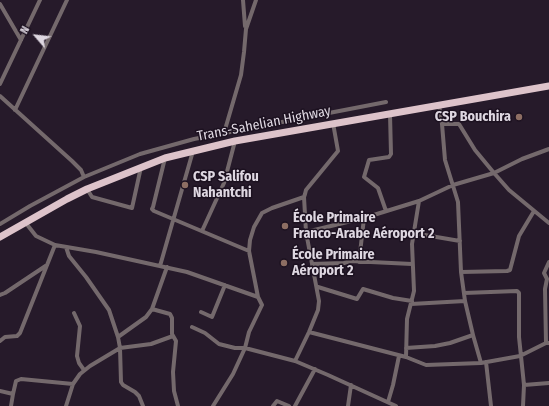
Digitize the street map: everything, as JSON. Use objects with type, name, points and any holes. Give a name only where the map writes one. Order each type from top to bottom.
[{"type":"highway","name":"Trans-Sahelian Highway","points":[[0,237],[87,189],[165,158],[193,150],[333,123],[549,86]]},
{"type":"street","points":[[0,84],[40,0]]},
{"type":"street","points":[[15,110],[67,0]]},
{"type":"street","points":[[224,133],[241,75],[246,29],[243,0]]},
{"type":"street","points":[[246,29],[256,0]]},
{"type":"street","points":[[0,4],[21,40]]},
{"type":"street","points":[[0,96],[72,161],[81,170],[84,177]]},
{"type":"street","points":[[0,224],[84,177],[140,154],[194,139],[386,102]]},
{"type":"street","points":[[439,105],[445,160],[458,202],[461,272],[465,301],[481,363]]},
{"type":"street","points":[[386,211],[378,188],[364,177],[369,160],[390,156],[390,114]]},
{"type":"street","points":[[295,361],[310,332],[320,301],[306,232],[304,197],[306,190],[338,151],[333,123]]},
{"type":"street","points":[[442,124],[458,123],[461,125],[475,150],[509,190],[549,223]]},
{"type":"street","points":[[202,231],[224,183],[235,141]]},
{"type":"street","points":[[306,232],[364,218],[419,201],[453,185],[494,173],[522,159],[549,149]]},
{"type":"street","points":[[160,266],[193,150]]},
{"type":"street","points":[[165,158],[152,209],[157,213],[249,252]]},
{"type":"street","points":[[87,189],[92,197],[132,208],[142,167]]},
{"type":"street","points":[[213,406],[233,374],[245,348],[249,332],[262,305],[258,297],[249,252],[250,240],[254,228],[262,213],[304,197]]},
{"type":"street","points":[[406,357],[406,329],[412,303],[414,284],[412,264],[413,233],[419,201]]},
{"type":"street","points":[[461,272],[510,270],[519,236],[534,211]]},
{"type":"street","points":[[359,262],[364,218]]},
{"type":"street","points":[[25,222],[36,236],[55,245],[96,252],[187,272],[258,297]]},
{"type":"street","points":[[413,233],[460,241]]},
{"type":"street","points":[[0,341],[5,337],[17,336],[20,332],[55,245]]},
{"type":"street","points":[[66,247],[69,256],[106,303],[118,337],[120,348],[120,382],[122,385],[139,396],[143,406]]},
{"type":"street","points":[[312,264],[344,263],[350,261],[412,264]]},
{"type":"street","points":[[310,332],[406,357],[426,365],[481,363],[520,356],[548,343],[545,289],[547,279],[544,274],[549,262]]},
{"type":"street","points":[[0,295],[48,264]]},
{"type":"street","points":[[118,337],[146,317],[152,309],[167,267]]},
{"type":"street","points":[[201,312],[212,317],[225,285]]},
{"type":"street","points":[[318,287],[357,299],[364,289],[412,303],[465,301]]},
{"type":"street","points":[[464,293],[519,292],[520,356],[524,385],[523,406]]},
{"type":"street","points":[[152,309],[170,314],[173,336],[176,341],[173,382],[178,406]]},
{"type":"street","points":[[74,313],[80,326],[77,356],[79,363],[84,370]]},
{"type":"street","points":[[192,327],[205,333],[219,344],[235,348],[245,348],[295,361],[396,406]]},
{"type":"street","points":[[406,348],[450,343],[473,335]]},
{"type":"street","points":[[66,406],[73,384],[84,370],[120,348],[151,344],[173,336]]},
{"type":"street","points":[[388,402],[399,356]]},
{"type":"street","points":[[486,362],[491,406]]},
{"type":"street","points":[[296,406],[315,369]]},
{"type":"street","points":[[11,406],[16,381],[21,379],[73,384]]},
{"type":"street","points":[[524,385],[549,383]]},
{"type":"street","points":[[348,406],[351,386]]},
{"type":"street","points":[[0,391],[13,394]]},
{"type":"street","points":[[273,406],[277,401],[288,406]]},
{"type":"place","name":"CSP Bouchira","points":[[519,117]]},
{"type":"place","name":"CSP Salifou Nahantchi","points":[[185,185]]},
{"type":"place","name":"École Primaire Franco-Arabe Aéroport 2","points":[[285,226]]},
{"type":"place","name":"École Primaire Aéroport 2","points":[[284,263]]}]
